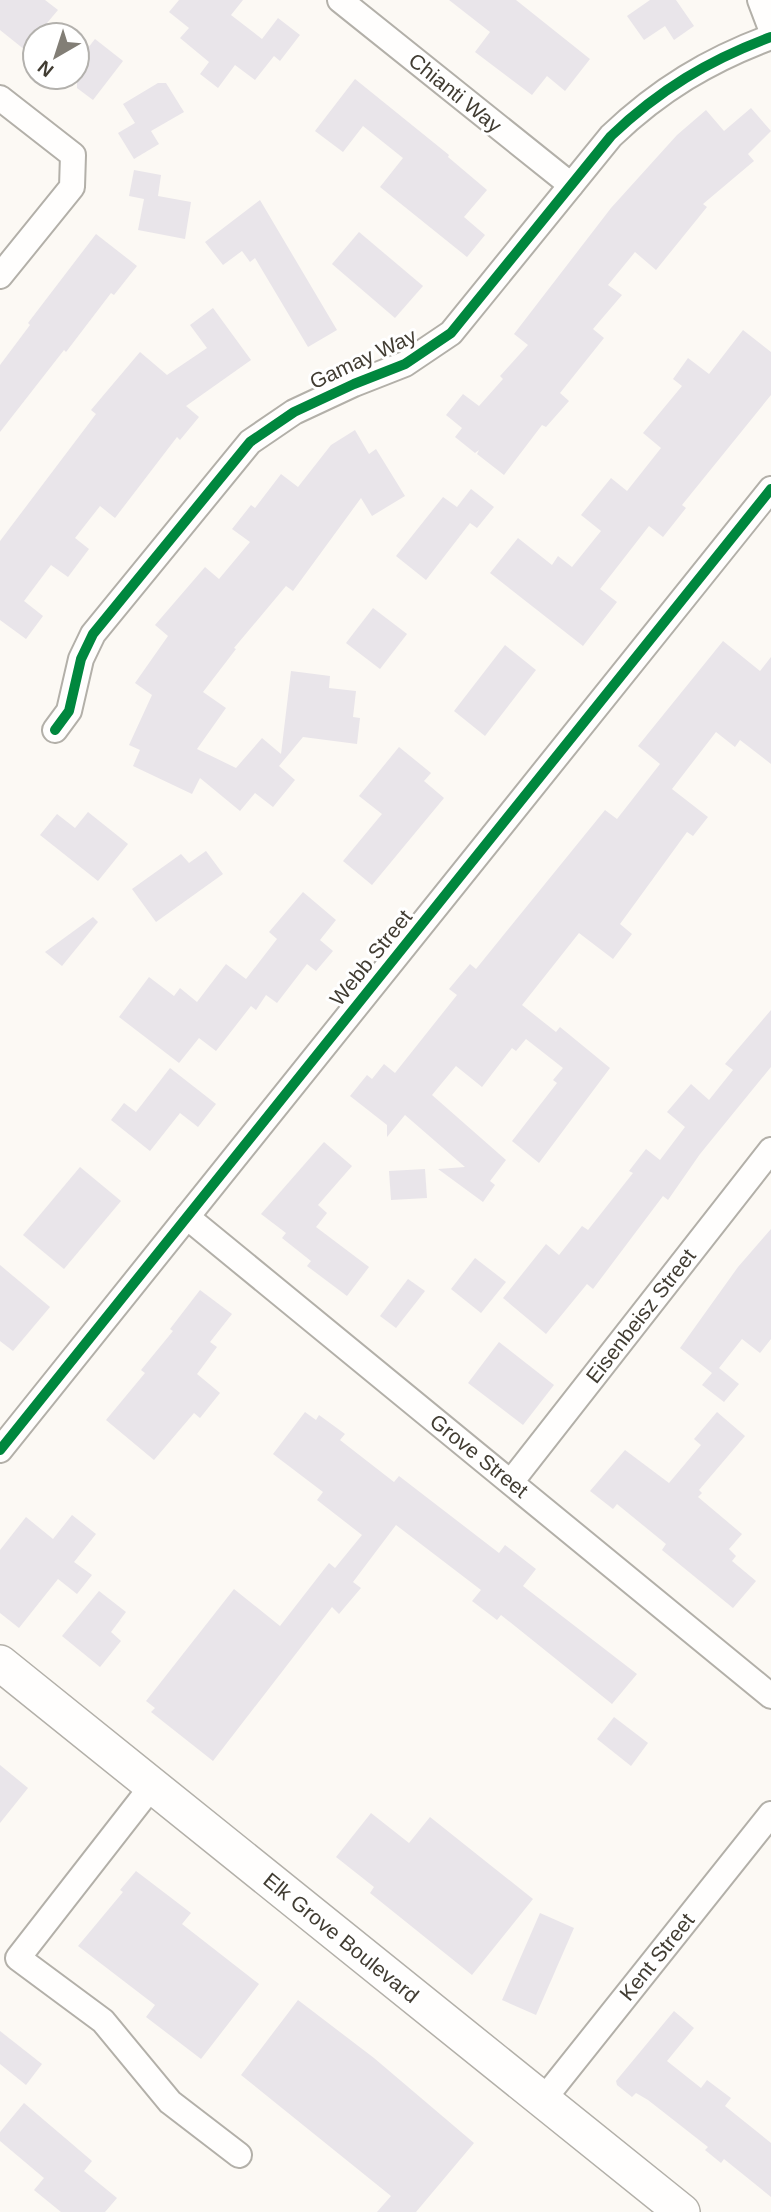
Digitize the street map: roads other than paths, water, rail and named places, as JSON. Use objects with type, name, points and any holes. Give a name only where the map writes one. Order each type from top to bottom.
[{"type":"main road","name":"Elk Grove Boulevard","points":[[0,1663],[682,2212]]},
{"type":"street","name":"Chianti Way","points":[[340,0],[571,185]]},
{"type":"street","points":[[760,0],[771,29]]},
{"type":"street","name":"Gamay Way","points":[[55,730],[69,711],[73,685],[93,634],[237,456],[270,426],[354,384],[405,364],[451,333],[611,136],[656,96],[708,63],[771,37]]},
{"type":"street","points":[[0,98],[73,155],[72,187],[0,276]]},
{"type":"street","name":"Webb Street","points":[[0,1450],[771,489]]},
{"type":"street","name":"Eisenbeisz Street","points":[[511,1482],[771,1150]]},
{"type":"street","name":"Grove Street","points":[[187,1217],[771,1696]]},
{"type":"street","points":[[152,1786],[18,1958],[103,2021],[170,2102],[239,2155]]},
{"type":"street","name":"Kent Street","points":[[543,2100],[771,1814]]}]
